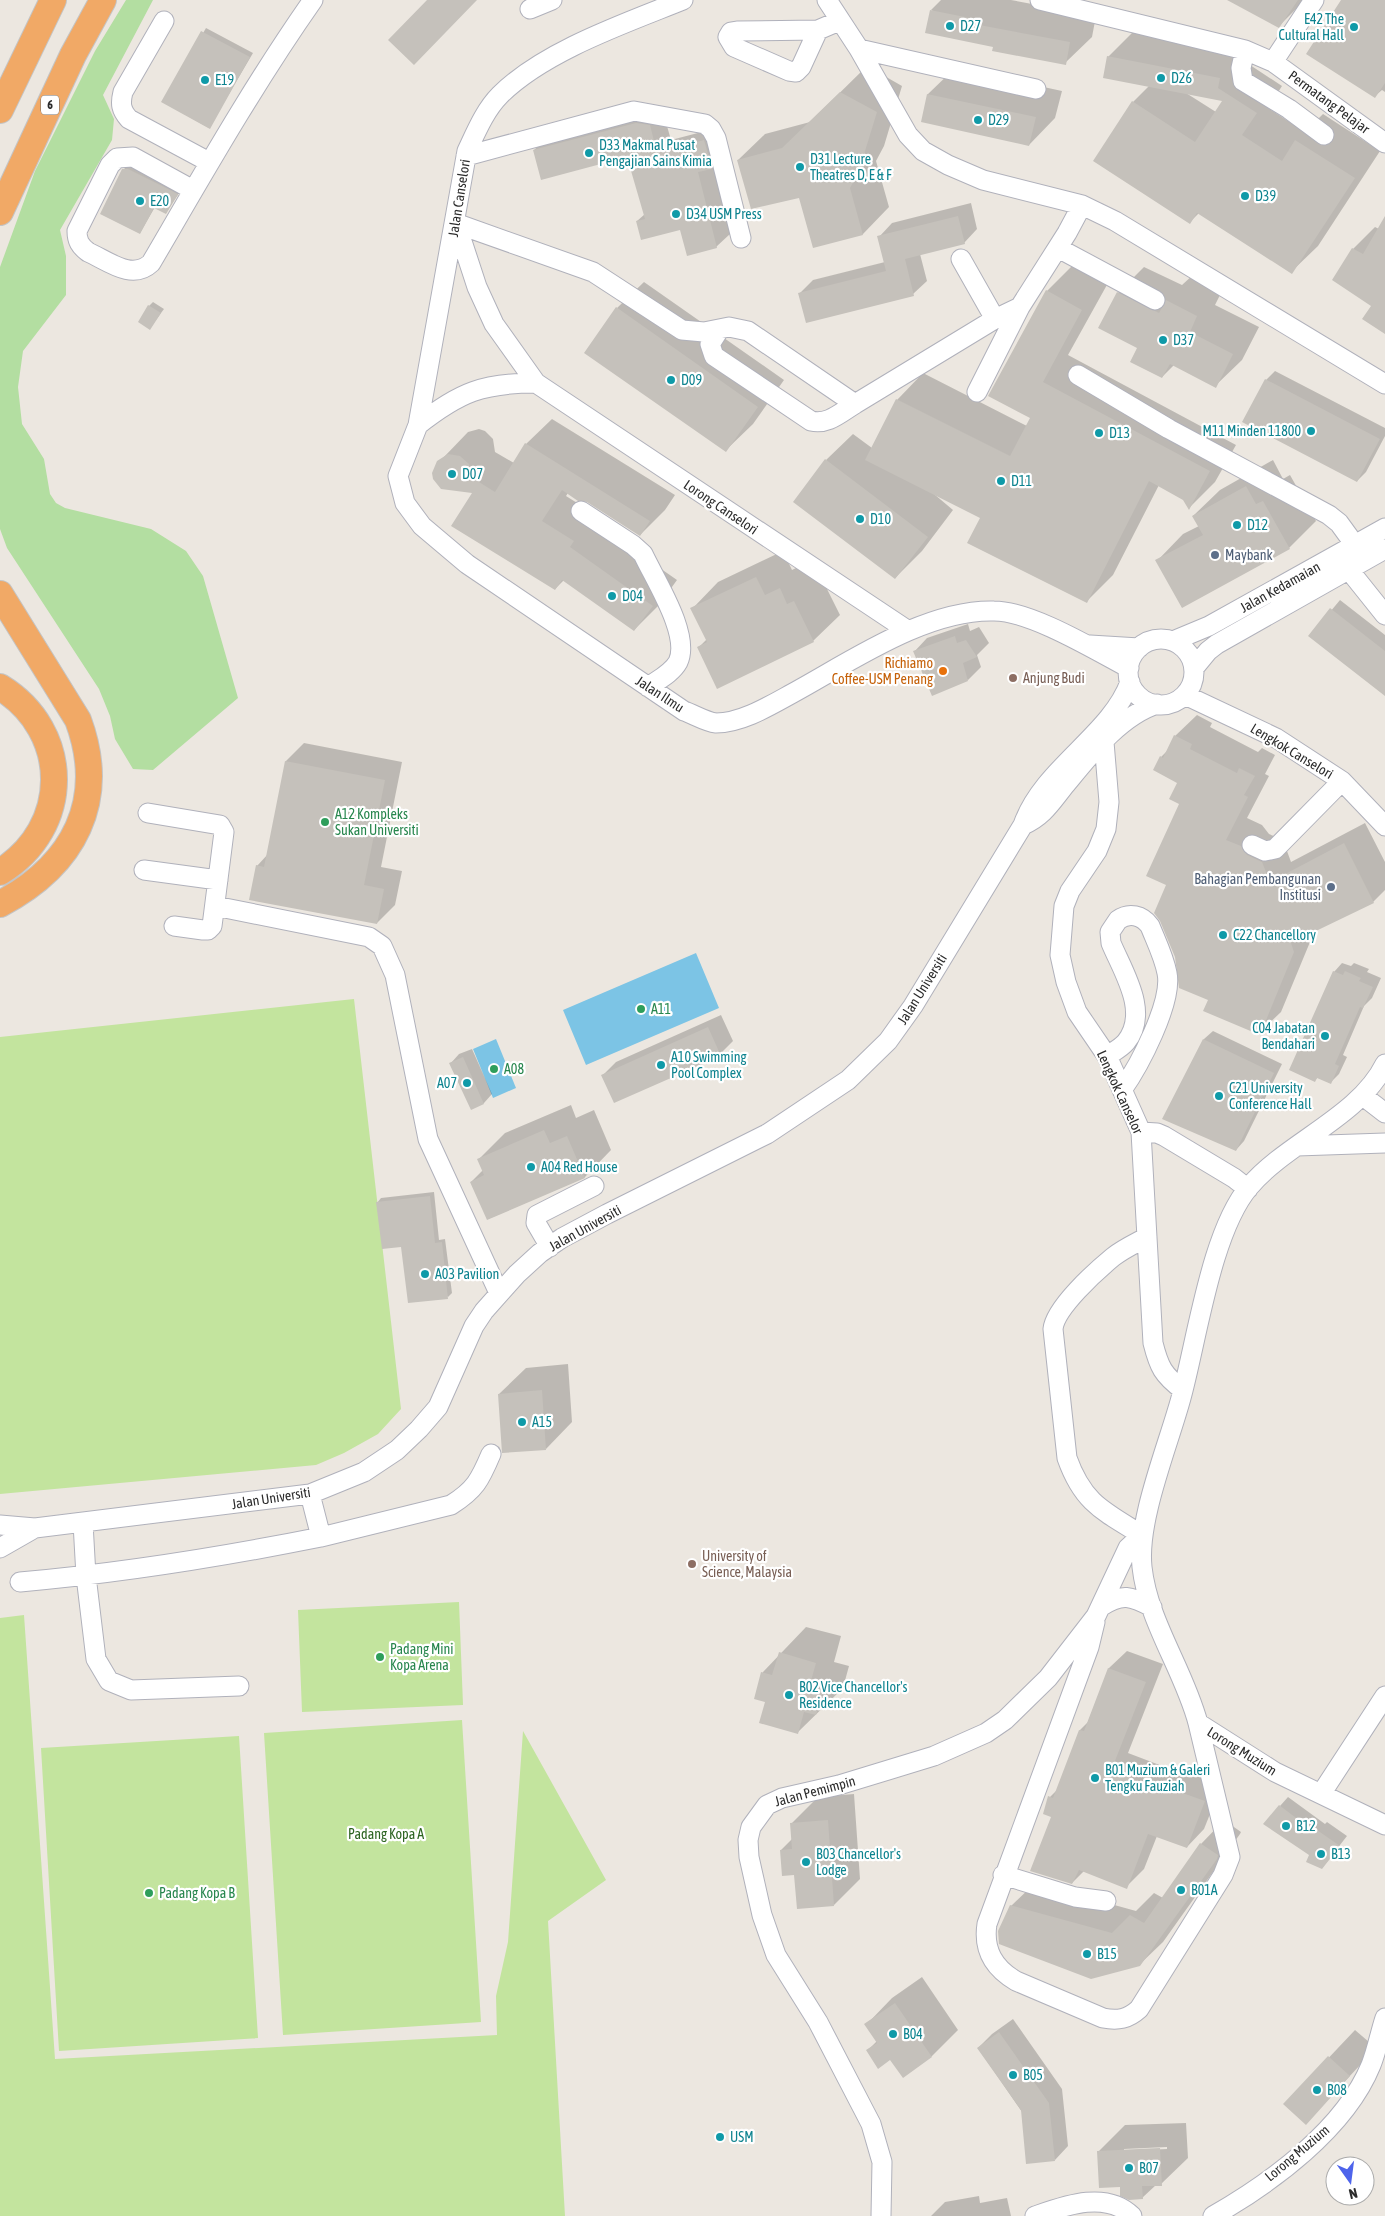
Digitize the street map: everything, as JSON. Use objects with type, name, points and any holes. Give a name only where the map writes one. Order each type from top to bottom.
[{"type":"highway","points":[[3,97],[53,0]]},
{"type":"highway","name":"6","points":[[0,212],[73,54],[103,0]]},
{"type":"highway","points":[[0,594],[78,720],[90,761],[88,795],[76,832],[64,853],[35,881],[0,904]]},
{"type":"highway","points":[[0,687],[22,703],[38,723],[49,746],[54,769],[53,797],[44,825],[28,850],[0,872]]},
{"type":"street","points":[[193,190],[133,157],[117,158],[110,165],[77,231],[77,240],[82,248],[88,252],[130,272],[143,270],[151,263],[193,190],[209,162],[280,47],[313,0]]},
{"type":"street","points":[[530,10],[552,0]]},
{"type":"street","name":"Jalan Canselori","points":[[418,425],[456,223],[466,156],[485,116],[499,96],[523,75],[594,36],[683,0]]},
{"type":"street","points":[[827,0],[859,49],[908,135],[923,151],[948,166],[983,180],[1082,205],[1115,221],[1385,384]]},
{"type":"street","name":"Permatang Pelajar","points":[[1040,0],[1244,50],[1273,62],[1385,143]]},
{"type":"street","points":[[1273,62],[1314,0]]},
{"type":"street","points":[[164,21],[123,92],[120,103],[123,113],[129,119],[209,162]]},
{"type":"street","points":[[818,30],[839,21]]},
{"type":"street","points":[[859,49],[1036,89]]},
{"type":"street","points":[[1244,50],[1241,68],[1243,81],[1283,105],[1324,135]]},
{"type":"street","points":[[466,156],[492,151],[634,111],[705,124],[711,129],[716,138],[740,238]]},
{"type":"street","points":[[976,392],[1020,307],[1058,248],[1082,205]]},
{"type":"street","points":[[456,223],[593,272],[682,330],[704,332],[729,327],[748,331],[855,404]]},
{"type":"street","name":"Lorong Canselori","points":[[456,223],[477,287],[494,324],[536,383],[907,630]]},
{"type":"street","points":[[1058,248],[1155,300]]},
{"type":"street","points":[[961,259],[996,319]]},
{"type":"street","points":[[718,330],[710,344],[714,356],[810,421],[820,424],[828,421],[996,319],[1020,307]]},
{"type":"street","points":[[1078,375],[1169,429],[1329,515],[1339,523],[1356,545]]},
{"type":"street","points":[[418,425],[439,408],[475,389],[494,385],[536,383]]},
{"type":"street","name":"Jalan Ilmu","points":[[418,425],[398,476],[405,503],[422,526],[451,552],[503,591],[684,711],[715,723],[743,717],[773,704],[907,630],[954,616],[993,611],[1019,614],[1083,644],[1129,675]]},
{"type":"street","points":[[581,511],[633,544],[643,554],[678,628],[681,653],[677,663],[648,687]]},
{"type":"street","name":"Jalan Kedamaian","points":[[1174,641],[1209,626],[1385,528]]},
{"type":"street","name":"Jalan Kedamaian","points":[[1194,668],[1208,651],[1217,644],[1385,549]]},
{"type":"street","points":[[1349,570],[1385,615]]},
{"type":"street","points":[[1155,639],[1174,641],[1187,652],[1194,668],[1194,678],[1185,695],[1167,704],[1157,704],[1146,701],[1136,693],[1129,675],[1132,657],[1139,648],[1155,639]]},
{"type":"street","name":"Jalan Ilmu","points":[[1083,644],[1139,648]]},
{"type":"street","name":"Jalan Universiti","points":[[0,1525],[35,1528],[310,1494],[364,1472],[397,1450],[438,1407],[474,1326],[499,1292],[517,1274],[550,1247],[607,1214],[767,1134],[848,1080],[888,1041],[913,1006],[1022,825],[1029,806],[1119,706],[1129,675]]},
{"type":"street","name":"Lengkok Canselori","points":[[1185,695],[1276,738],[1342,781],[1385,826]]},
{"type":"street","name":"Jalan Universiti","points":[[1022,825],[1037,819],[1104,742],[1135,714],[1142,709],[1157,704]]},
{"type":"street","name":"Lengkok Canselor","points":[[1104,742],[1109,802],[1106,829],[1097,851],[1070,891],[1064,906],[1060,955],[1066,982],[1077,1012],[1107,1056],[1141,1132],[1155,1352],[1164,1374],[1183,1390]]},
{"type":"street","points":[[1252,845],[1265,851],[1276,849],[1342,781]]},
{"type":"street","points":[[148,813],[223,827],[212,926],[208,930],[174,926]]},
{"type":"street","points":[[144,870],[218,880]]},
{"type":"street","points":[[215,906],[369,938],[382,946],[396,974],[428,1138],[499,1292]]},
{"type":"street","points":[[1107,1056],[1124,1044],[1130,1037],[1137,1008],[1110,943],[1112,928],[1122,917],[1128,915],[1141,917],[1150,926],[1167,972],[1166,998],[1133,1074],[1122,1090]]},
{"type":"street","points":[[1137,1008],[1166,998]]},
{"type":"street","points":[[1147,1237],[1114,1256],[1090,1279],[1060,1309],[1053,1329],[1067,1458],[1074,1476],[1081,1491],[1092,1503],[1142,1534],[1183,1390],[1214,1265],[1227,1225],[1248,1189],[1263,1172],[1363,1096],[1385,1064]]},
{"type":"street","points":[[1363,1096],[1385,1113]]},
{"type":"street","points":[[1141,1132],[1157,1132],[1234,1178],[1248,1189]]},
{"type":"street","points":[[1297,1146],[1385,1143]]},
{"type":"street","points":[[550,1247],[536,1223],[537,1214],[594,1186]]},
{"type":"street","points":[[20,1582],[86,1576],[234,1555],[321,1537],[451,1505],[468,1494],[480,1481],[491,1454]]},
{"type":"street","points":[[310,1494],[321,1537]]},
{"type":"street","points":[[83,1523],[86,1576],[96,1659],[110,1681],[131,1690],[239,1686]]},
{"type":"street","name":"Jalan Universiti","points":[[0,1548],[35,1528]]},
{"type":"street","name":"Lorong Muzium","points":[[1142,1534],[1142,1567],[1152,1607],[1192,1699],[1198,1723],[1268,1768],[1385,1825]]},
{"type":"street","name":"Jalan Pemimpin","points":[[881,2216],[883,2204],[882,2162],[871,2124],[818,2022],[776,1955],[762,1915],[749,1858],[748,1840],[751,1827],[767,1805],[782,1798],[839,1785],[934,1756],[986,1733],[1005,1720],[1048,1678],[1099,1611],[1128,1548],[1142,1534]]},
{"type":"street","points":[[1152,1607],[1138,1599],[1114,1597],[1099,1611],[1089,1647],[1003,1875],[986,1924],[985,1937],[987,1948],[996,1966],[1016,1982],[1103,2018],[1114,2020],[1132,2015],[1144,2000],[1228,1867],[1229,1848],[1198,1723]]},
{"type":"street","points":[[1321,1794],[1385,1696]]},
{"type":"street","points":[[1003,1875],[1075,1898],[1106,1902]]},
{"type":"street","name":"Lorong Muzium","points":[[1213,2216],[1293,2161],[1342,2114],[1371,2066],[1385,2018]]},
{"type":"street","points":[[1371,2066],[1385,2052]]},
{"type":"street","points":[[1035,2216],[1070,2204],[1086,2202],[1124,2208],[1132,2216]]},
{"type":"green space","points":[[126,0],[153,0],[103,95],[114,119],[112,140],[60,230],[66,256],[66,295],[23,351],[18,387],[22,424],[44,459],[50,494],[56,503],[65,508],[151,529],[186,551],[203,576],[238,698],[153,770],[133,769],[115,739],[110,716],[99,689],[7,548],[0,529],[0,267],[35,171],[95,51]]},
{"type":"green space","points":[[354,999],[401,1409],[378,1434],[344,1453],[316,1465],[0,1494],[0,1037]]},
{"type":"green space","name":"Padang Mini Kopa Arena","points":[[459,1602],[463,1705],[302,1712],[298,1610]]},
{"type":"green space","points":[[24,1615],[55,2059],[497,2035],[496,1996],[508,1942],[523,1731],[606,1880],[548,1921],[565,2216],[0,2216],[0,1618]]},
{"type":"green space","name":"Padang Kopa A","points":[[462,1720],[481,2022],[283,2035],[264,1733]]},
{"type":"green space","name":"Padang Kopa B","points":[[239,1736],[258,2038],[59,2051],[41,1748]]},
{"type":"water","name":"A11","points":[[696,953],[719,1008],[586,1065],[563,1010]]},
{"type":"water","name":"A08","points":[[496,1039],[516,1088],[493,1098],[473,1049]]},
{"type":"building","points":[[427,0],[477,0],[414,65],[388,40]]},
{"type":"building","points":[[1227,0],[1298,0],[1279,28]]},
{"type":"building","name":"E42 The Cultural Hall","points":[[1341,0],[1385,0],[1385,83],[1375,98],[1306,54]]},
{"type":"building","points":[[930,10],[975,19],[974,24],[1070,42],[1066,65],[992,51],[993,47],[925,33]]},
{"type":"building","name":"E19","points":[[201,31],[250,57],[210,129],[161,102]]},
{"type":"building","name":"D39","points":[[1107,56],[1220,78],[1218,88],[1257,113],[1242,135],[1282,161],[1295,140],[1355,178],[1292,274],[1197,213],[1190,224],[1093,161],[1132,101],[1195,142],[1222,101],[1103,78]]},
{"type":"building","name":"D31 Lecture Theatres D, E & F","points":[[840,92],[877,112],[858,174],[850,188],[863,235],[813,248],[799,198],[751,209],[737,160],[782,148]]},
{"type":"building","name":"D29","points":[[927,94],[1036,117],[1029,146],[921,122]]},
{"type":"building","points":[[636,123],[650,125],[657,153],[704,140],[712,169],[698,172],[717,248],[687,256],[680,230],[641,240],[636,221],[645,219],[627,157],[541,180],[533,150]]},
{"type":"building","name":"E20","points":[[122,169],[128,169],[178,194],[166,214],[154,208],[140,234],[100,214]]},
{"type":"building","points":[[958,216],[965,244],[905,259],[914,296],[806,323],[798,293],[886,271],[877,236]]},
{"type":"building","points":[[1385,216],[1385,334],[1362,319],[1371,306],[1332,280],[1352,248],[1363,254]]},
{"type":"building","name":"D11","points":[[1046,290],[1082,310],[1043,382],[1210,471],[1189,510],[1183,500],[1149,481],[1087,603],[967,543],[980,518],[865,460],[896,399],[1010,456],[1030,418],[988,396]]},
{"type":"building","name":"D37","points":[[1117,292],[1159,313],[1166,300],[1197,316],[1190,332],[1233,354],[1216,388],[1170,364],[1162,378],[1130,362],[1137,348],[1098,328]]},
{"type":"building","points":[[148,305],[161,313],[150,330],[138,322]]},
{"type":"building","name":"D09","points":[[616,307],[758,407],[726,452],[584,353]]},
{"type":"building","name":"M11 Minden 11800","points":[[1265,379],[1380,439],[1357,482],[1242,422]]},
{"type":"building","points":[[525,443],[650,521],[640,536],[587,502],[578,501],[562,490],[542,521],[574,541],[570,547],[653,606],[634,631],[562,580],[555,590],[451,526],[472,493],[441,489],[433,479],[432,473],[437,461],[448,454],[460,456],[469,464],[471,477],[495,492]]},
{"type":"building","name":"D10","points":[[825,459],[928,537],[895,579],[793,502]]},
{"type":"building","name":"D12","points":[[1246,486],[1256,504],[1263,501],[1290,549],[1182,608],[1155,560],[1203,535],[1192,516]]},
{"type":"building","points":[[756,577],[765,595],[780,588],[787,604],[794,601],[814,642],[717,689],[697,647],[707,642],[690,608]]},
{"type":"building","points":[[1330,608],[1385,651],[1385,696],[1308,636]]},
{"type":"building","name":"Richiamo Coffee-USM Penang","points":[[955,636],[957,643],[966,640],[977,657],[963,663],[968,681],[932,696],[913,651]]},
{"type":"building","name":"C22 Chancellory","points":[[1174,735],[1192,744],[1190,749],[1237,773],[1239,768],[1255,776],[1244,795],[1248,797],[1226,840],[1241,846],[1247,855],[1262,862],[1270,882],[1344,843],[1374,903],[1291,943],[1294,952],[1260,1035],[1203,1011],[1208,1000],[1179,988],[1175,957],[1160,921],[1154,913],[1166,885],[1146,876],[1179,804],[1169,799],[1177,783],[1153,770],[1160,756],[1163,758]]},
{"type":"building","name":"A12 Kompleks Sukan Universiti","points":[[285,761],[385,780],[364,885],[384,889],[377,924],[249,900],[256,865],[264,867]]},
{"type":"building","name":"C04 Jabatan Bendahari","points":[[1333,971],[1343,975],[1345,971],[1361,978],[1359,981],[1373,987],[1363,1008],[1360,1007],[1335,1064],[1339,1066],[1331,1084],[1317,1078],[1315,1082],[1289,1070]]},
{"type":"building","name":"A10 Swimming Pool Complex","points":[[708,1027],[721,1056],[614,1103],[601,1075]]},
{"type":"building","name":"C21 University Conference Hall","points":[[1203,1039],[1274,1073],[1236,1151],[1162,1119]]},
{"type":"building","name":"A07","points":[[463,1057],[484,1104],[471,1110],[449,1063]]},
{"type":"building","name":"A04 Red House","points":[[544,1130],[550,1143],[567,1136],[585,1178],[487,1220],[470,1182],[484,1175],[477,1159]]},
{"type":"building","name":"A03 Pavilion","points":[[430,1196],[435,1243],[442,1242],[448,1299],[408,1303],[401,1247],[382,1249],[376,1202]]},
{"type":"building","name":"A15","points":[[542,1390],[546,1450],[502,1453],[498,1394]]},
{"type":"building","name":"B02 Vice Chancellor's Residence","points":[[779,1652],[816,1663],[809,1688],[823,1692],[816,1715],[804,1712],[798,1734],[759,1723],[765,1702],[754,1699],[761,1672],[772,1675]]},
{"type":"building","name":"B01 Muzium & Galeri Tengku Fauziah","points":[[1108,1668],[1146,1682],[1111,1771],[1161,1790],[1163,1786],[1205,1801],[1187,1848],[1148,1834],[1127,1889],[1079,1870],[1072,1884],[1030,1871],[1051,1817],[1043,1814],[1048,1796],[1053,1798],[1079,1730],[1084,1731]]},
{"type":"building","points":[[1279,1805],[1316,1833],[1317,1830],[1340,1846],[1322,1869],[1306,1862],[1309,1855],[1263,1824]]},
{"type":"building","name":"B03 Chancellor's Lodge","points":[[828,1820],[834,1906],[797,1909],[794,1875],[782,1876],[780,1850],[792,1849],[790,1823]]},
{"type":"building","name":"B15","points":[[1200,1843],[1218,1855],[1217,1859],[1140,1966],[1091,1979],[999,1944],[998,1931],[1010,1905],[1112,1933],[1130,1915],[1144,1923]]},
{"type":"building","name":"B04","points":[[895,2003],[932,2057],[903,2078],[890,2060],[878,2069],[866,2050],[877,2043],[864,2024]]},
{"type":"building","name":"B05","points":[[999,2032],[1049,2103],[1055,2161],[1026,2164],[1021,2110],[977,2048]]},
{"type":"building","name":"B08","points":[[1328,2056],[1350,2076],[1306,2125],[1283,2104]]},
{"type":"building","name":"B07","points":[[1160,2148],[1162,2186],[1142,2186],[1143,2199],[1129,2200],[1120,2196],[1120,2187],[1099,2188],[1097,2151]]},
{"type":"place","name":"D27","points":[[950,26]]},
{"type":"place","name":"E42 The Cultural Hall","points":[[1354,27]]},
{"type":"place","name":"D26","points":[[1161,78]]},
{"type":"place","name":"E19","points":[[205,80]]},
{"type":"place","name":"D29","points":[[978,120]]},
{"type":"place","name":"D33 Makmal Pusat Pengajian Sains Kimia","points":[[589,153]]},
{"type":"place","name":"D31 Lecture Theatres D, E & F","points":[[800,167]]},
{"type":"place","name":"D39","points":[[1245,196]]},
{"type":"place","name":"E20","points":[[140,201]]},
{"type":"place","name":"D34 USM Press","points":[[676,214]]},
{"type":"place","name":"D37","points":[[1163,340]]},
{"type":"place","name":"D09","points":[[671,380]]},
{"type":"place","name":"M11 Minden 11800","points":[[1311,431]]},
{"type":"place","name":"D13","points":[[1099,433]]},
{"type":"place","name":"D07","points":[[452,474]]},
{"type":"place","name":"D11","points":[[1001,481]]},
{"type":"place","name":"D10","points":[[860,519]]},
{"type":"place","name":"D12","points":[[1237,525]]},
{"type":"place","name":"Maybank","points":[[1215,555]]},
{"type":"place","name":"D04","points":[[612,596]]},
{"type":"place","name":"Richiamo Coffee-USM Penang","points":[[943,671]]},
{"type":"place","name":"Anjung Budi","points":[[1013,678]]},
{"type":"place","name":"A12 Kompleks Sukan Universiti","points":[[325,822]]},
{"type":"place","name":"Bahagian Pembangunan Institusi","points":[[1331,887]]},
{"type":"place","name":"C22 Chancellory","points":[[1223,935]]},
{"type":"place","name":"A11","points":[[641,1009]]},
{"type":"place","name":"C04 Jabatan Bendahari","points":[[1325,1036]]},
{"type":"place","name":"A10 Swimming Pool Complex","points":[[661,1065]]},
{"type":"place","name":"A08","points":[[494,1069]]},
{"type":"place","name":"A07","points":[[467,1083]]},
{"type":"place","name":"C21 University Conference Hall","points":[[1219,1096]]},
{"type":"place","name":"A04 Red House","points":[[531,1167]]},
{"type":"place","name":"A03 Pavilion","points":[[425,1274]]},
{"type":"place","name":"A15","points":[[522,1422]]},
{"type":"place","name":"University of Science, Malaysia","points":[[692,1564]]},
{"type":"place","name":"Padang Mini Kopa Arena","points":[[380,1657]]},
{"type":"place","name":"B02 Vice Chancellor's Residence","points":[[789,1695]]},
{"type":"place","name":"B01 Muzium & Galeri Tengku Fauziah","points":[[1095,1778]]},
{"type":"place","name":"B12","points":[[1286,1826]]},
{"type":"place","name":"B13","points":[[1321,1854]]},
{"type":"place","name":"B03 Chancellor's Lodge","points":[[806,1862]]},
{"type":"place","name":"B01A","points":[[1181,1890]]},
{"type":"place","name":"Padang Kopa B","points":[[149,1893]]},
{"type":"place","name":"B15","points":[[1087,1954]]},
{"type":"place","name":"B04","points":[[893,2034]]},
{"type":"place","name":"B05","points":[[1013,2075]]},
{"type":"place","name":"B08","points":[[1317,2090]]},
{"type":"place","name":"USM","points":[[720,2137]]},
{"type":"place","name":"B07","points":[[1129,2168]]}]
